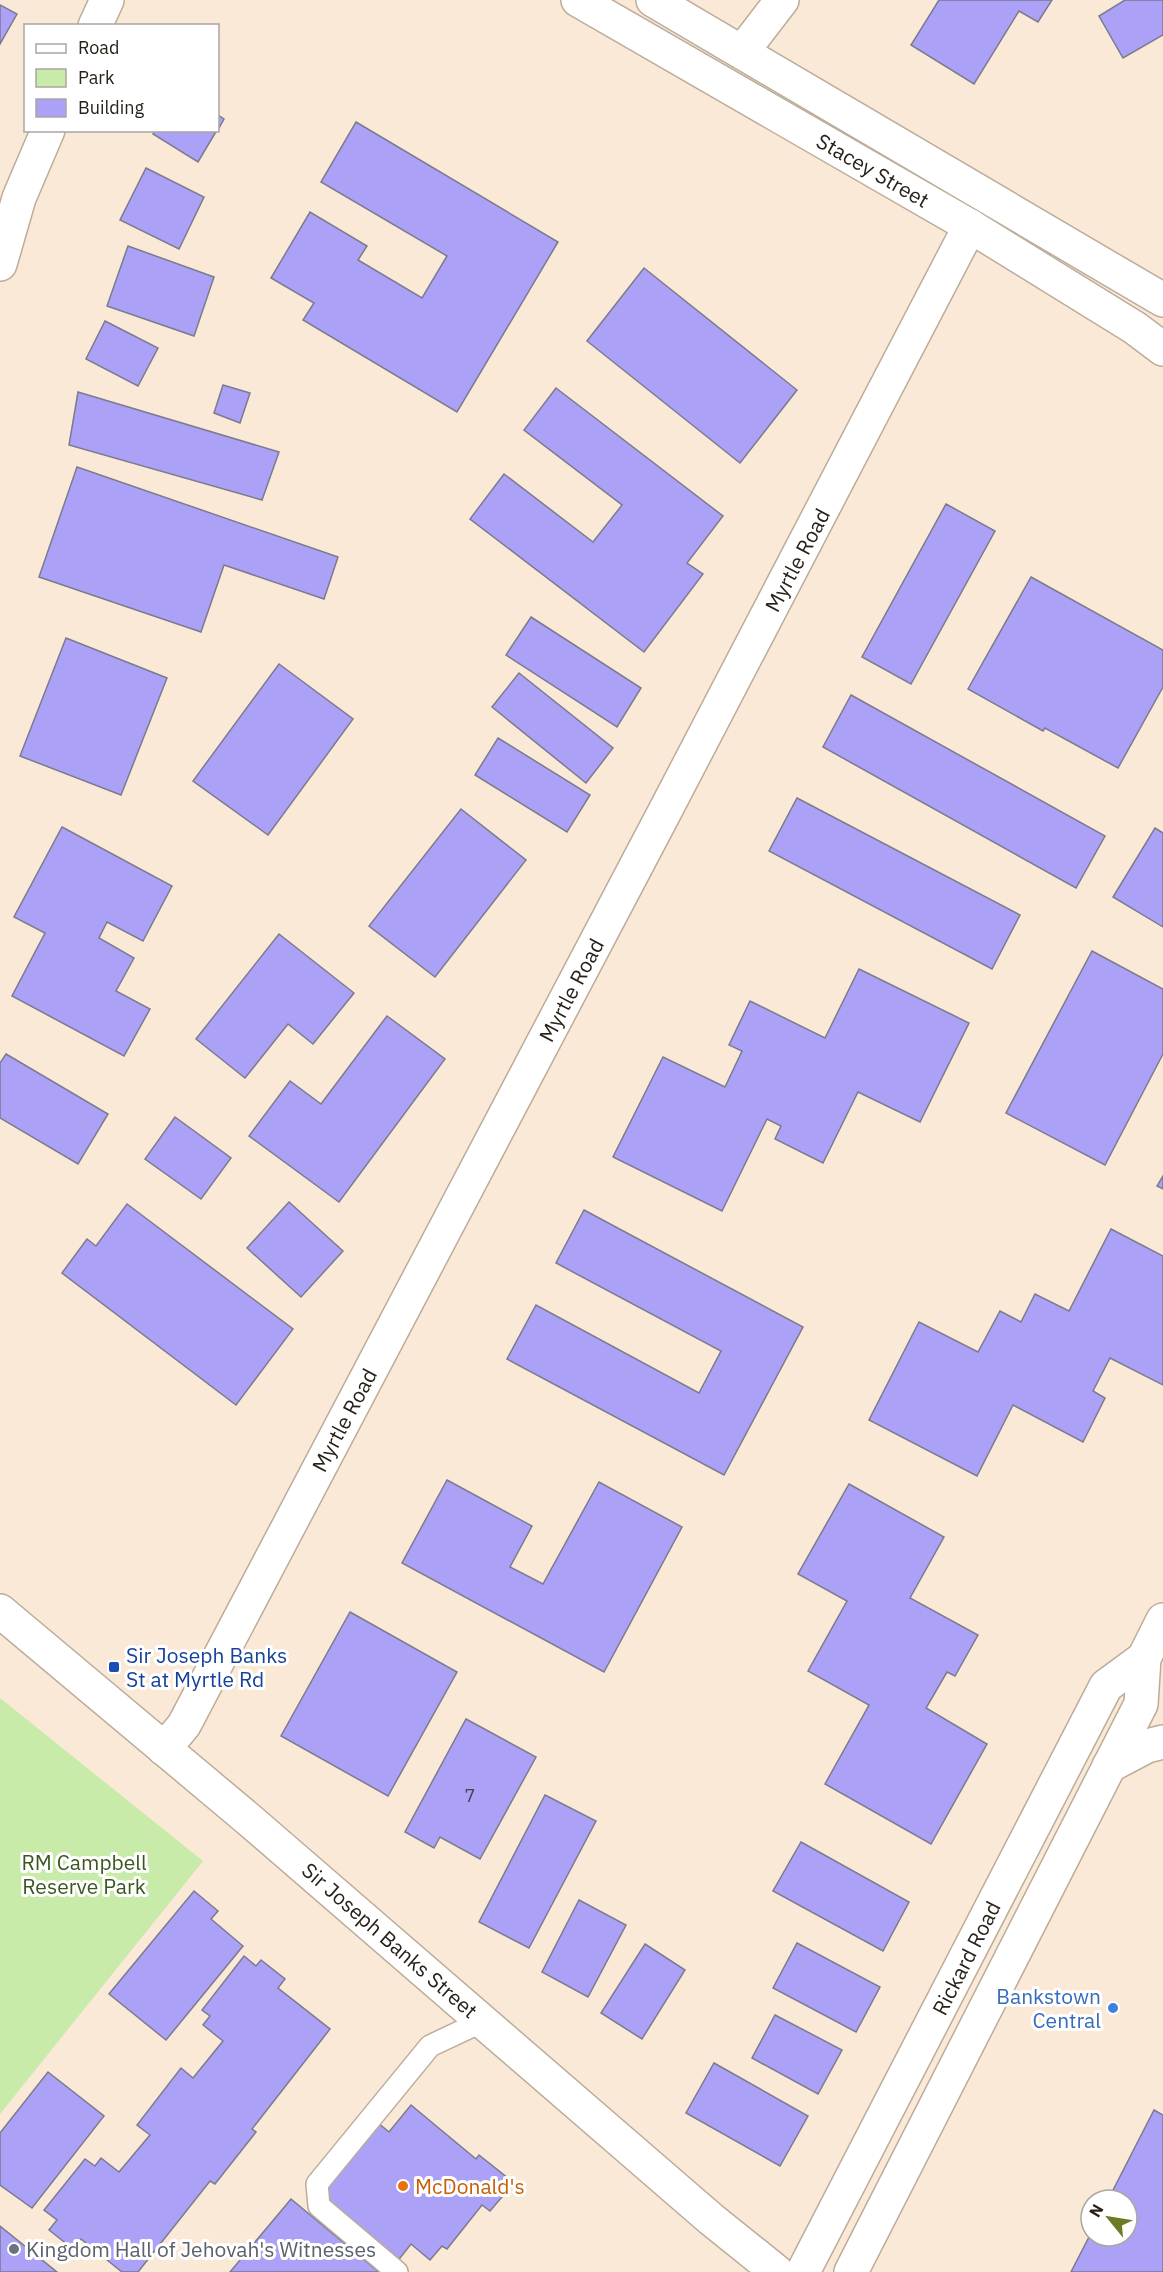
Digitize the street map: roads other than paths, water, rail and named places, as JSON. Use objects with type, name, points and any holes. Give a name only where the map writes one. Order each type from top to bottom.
[{"type":"main road","points":[[96,24],[107,0]]},
{"type":"main road","name":"Stacey Street","points":[[578,0],[970,226],[1135,328],[1163,349]]},
{"type":"main road","name":"Stacey Street","points":[[653,0],[1163,300]]},
{"type":"main road","points":[[742,52],[782,0]]},
{"type":"main road","points":[[0,264],[19,198],[47,132]]},
{"type":"main road","name":"Myrtle Road","points":[[165,1749],[184,1725],[681,782],[970,226]]},
{"type":"main road","name":"Sir Joseph Banks Street","points":[[0,1611],[247,1818],[711,2219],[777,2272]]},
{"type":"main road","name":"Rickard Road","points":[[851,2272],[1141,1704],[1144,1658],[1163,1620]]},
{"type":"main road","name":"Rickard Road","points":[[803,2272],[1106,1686],[1144,1658]]},
{"type":"main road","points":[[1109,1766],[1147,1746],[1163,1742]]},
{"type":"lane","points":[[398,2272],[319,2206],[317,2184],[430,2046],[483,2021]]},
{"type":"place","name":"Sir Joseph Banks St at Myrtle Rd","points":[[114,1667]]},
{"type":"place","name":"Bankstown Central","points":[[1113,2008]]},
{"type":"place","name":"McDonald's","points":[[403,2186]]},
{"type":"place","name":"Kingdom Hall of Jehovah's Witnesses","points":[[14,2249]]},
{"type":"park label","name":"RM Campbell Reserve Park","points":[[84,1874]]}]
